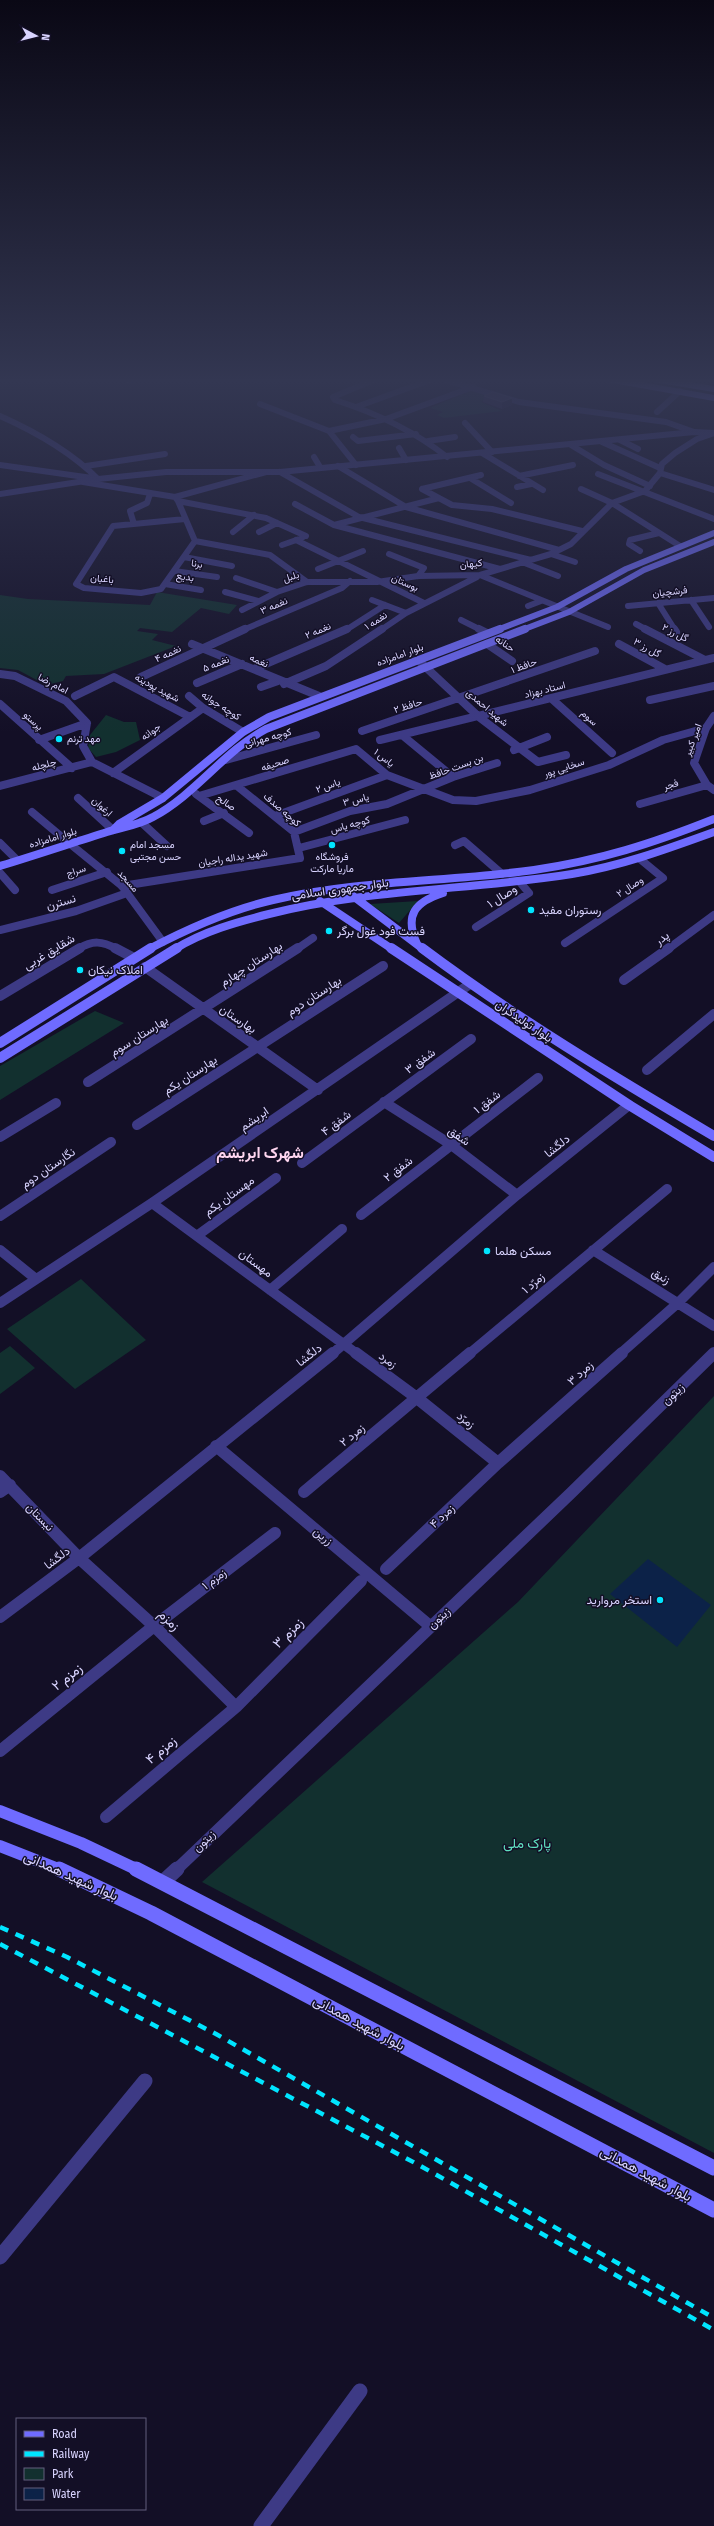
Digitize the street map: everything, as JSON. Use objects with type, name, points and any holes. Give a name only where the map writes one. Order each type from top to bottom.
[{"type":"main road","name":"بلوار امامزاده","points":[[113,830],[119,824],[163,798],[243,732],[269,717],[319,696],[557,607],[626,569],[680,546],[713,535]]},
{"type":"main road","name":"بلوار امامزاده","points":[[0,866],[113,830],[128,829],[191,791],[253,736],[278,723],[569,612],[644,570],[714,542]]},
{"type":"main road","name":"بلوار جمهوری اسلامی","points":[[0,1043],[134,958],[198,924],[240,909],[311,891],[346,885],[502,874],[571,863],[636,848],[714,819]]},
{"type":"main road","name":"بلوار جمهوری اسلامی","points":[[0,1058],[181,945],[231,923],[353,897],[519,882],[572,874],[640,859],[714,832]]},
{"type":"main road","points":[[346,885],[353,897]]},
{"type":"main road","points":[[419,947],[411,934],[413,910],[430,897],[467,887]]},
{"type":"main road","name":"بلوار تولیدگران","points":[[311,891],[322,903],[629,1105],[714,1157]]},
{"type":"main road","name":"بلوار تولیدگران","points":[[353,897],[470,984],[621,1081],[714,1136]]},
{"type":"main road","points":[[0,1811],[81,1843],[163,1882],[714,2168]]},
{"type":"main road","name":"بلوار شهید همدانی","points":[[0,1846],[42,1862],[151,1913],[714,2210]]},
{"type":"street","points":[[134,524],[130,511],[147,503],[149,497]]},
{"type":"street","points":[[165,497],[254,515],[278,523],[306,536],[282,545]]},
{"type":"street","points":[[176,499],[183,497]]},
{"type":"street","points":[[324,497],[359,517],[531,560]]},
{"type":"street","points":[[389,497],[406,507],[559,550]]},
{"type":"street","points":[[501,497],[511,503]]},
{"type":"street","points":[[599,497],[612,503],[680,546]]},
{"type":"street","name":"کیهان","points":[[350,580],[377,582],[418,576],[480,575],[531,560],[551,554],[571,544],[582,531],[612,503],[629,497]]},
{"type":"street","points":[[659,497],[714,519]]},
{"type":"street","points":[[334,525],[359,517],[439,498],[452,505],[492,509],[582,531]]},
{"type":"street","points":[[176,499],[195,541]]},
{"type":"street","points":[[295,504],[334,525],[500,569]]},
{"type":"street","points":[[233,532],[254,515]]},
{"type":"street","name":"باغبان","points":[[165,584],[161,589],[141,593],[84,588],[76,584],[113,526],[185,519]]},
{"type":"street","points":[[259,532],[278,523]]},
{"type":"street","points":[[640,551],[629,544],[630,540],[659,533]]},
{"type":"street","name":"بوستان","points":[[296,540],[377,582],[424,603]]},
{"type":"street","points":[[165,584],[195,541]]},
{"type":"street","points":[[195,541],[270,555],[307,582]]},
{"type":"street","points":[[290,550],[304,545]]},
{"type":"street","points":[[318,569],[363,550]]},
{"type":"street","points":[[389,554],[424,568],[418,576]]},
{"type":"street","points":[[551,554],[575,562]]},
{"type":"street","points":[[184,557],[232,566]]},
{"type":"street","points":[[522,562],[558,576]]},
{"type":"street","name":"برنا","points":[[174,571],[217,577]]},
{"type":"street","points":[[480,575],[608,627]]},
{"type":"street","name":"نغمه ۱","points":[[261,687],[281,682],[326,666],[406,613],[480,575]]},
{"type":"street","points":[[236,578],[276,592]]},
{"type":"street","name":"بلبل","points":[[242,610],[276,592],[307,582],[350,580]]},
{"type":"street","name":"نغمه ۳","points":[[204,648],[342,588],[350,580]]},
{"type":"street","name":"بدیع","points":[[165,584],[202,590]]},
{"type":"street","points":[[225,592],[258,601]]},
{"type":"street","name":"فرشچیان","points":[[628,606],[714,598]]},
{"type":"street","points":[[372,600],[406,613]]},
{"type":"street","points":[[690,600],[709,627]]},
{"type":"street","points":[[528,606],[541,601]]},
{"type":"street","points":[[658,603],[676,632]]},
{"type":"street","name":"نغمه ۲","points":[[254,669],[344,631],[385,605]]},
{"type":"street","points":[[461,620],[487,633]]},
{"type":"street","name":"گل رز ۲","points":[[636,624],[705,660]]},
{"type":"street","name":"نغمه","points":[[192,644],[254,669],[281,682],[319,696]]},
{"type":"street","name":"حنانه","points":[[487,644],[512,661]]},
{"type":"street","name":"گل رز ۳","points":[[619,644],[665,669]]},
{"type":"street","name":"نغمه ۴","points":[[141,677],[204,648]]},
{"type":"street","name":"حافظ ۱","points":[[460,699],[595,651]]},
{"type":"street","name":"استاد بهزاد","points":[[380,740],[479,717],[665,669],[714,658]]},
{"type":"street","name":"شهید احمدی","points":[[418,660],[516,749],[538,762],[566,755]]},
{"type":"street","name":"نغمه ۵","points":[[197,683],[242,664]]},
{"type":"street","name":"امام رضا","points":[[0,674],[15,676],[66,701],[88,723]]},
{"type":"street","name":"شهید پودینه","points":[[75,696],[114,677],[190,717]]},
{"type":"street","points":[[650,700],[714,686]]},
{"type":"street","name":"کوچه جوانه","points":[[189,696],[203,708],[243,732]]},
{"type":"street","name":"حافظ ۲","points":[[362,731],[460,699]]},
{"type":"street","name":"سوم","points":[[552,699],[612,753]]},
{"type":"street","name":"پرستو","points":[[1,706],[72,768]]},
{"type":"street","name":"جوانه","points":[[112,773],[203,708]]},
{"type":"street","name":"امیر کبیر","points":[[713,719],[706,728],[694,763],[707,785],[714,790]]},
{"type":"street","points":[[39,740],[88,723]]},
{"type":"street","points":[[88,723],[83,746],[92,762],[163,798]]},
{"type":"street","name":"سخایی پور","points":[[423,790],[453,800],[476,801],[530,790],[609,765],[663,740],[706,728]]},
{"type":"street","name":"کوچه مهرانی","points":[[226,760],[316,735]]},
{"type":"street","points":[[402,735],[453,777]]},
{"type":"street","points":[[516,749],[547,737]]},
{"type":"street","name":"یاس ۱","points":[[356,749],[387,775],[423,790]]},
{"type":"street","name":"صحیفه","points":[[199,796],[237,786],[356,749]]},
{"type":"street","name":"چلچله","points":[[0,786],[92,762]]},
{"type":"street","name":"بن بست حافظ","points":[[423,790],[453,777],[496,763]]},
{"type":"street","name":"یاس ۲","points":[[275,816],[387,775]]},
{"type":"street","name":"فجر","points":[[640,804],[707,785]]},
{"type":"street","name":"کوچه صدف","points":[[237,786],[294,832],[299,848],[300,858]]},
{"type":"street","name":"یاس ۳","points":[[294,832],[350,811],[387,804],[423,790]]},
{"type":"street","name":"صالح","points":[[191,791],[224,813],[249,833]]},
{"type":"street","name":"ارغوان","points":[[78,798],[113,830]]},
{"type":"street","name":"مسجد","points":[[32,812],[106,872],[124,889],[163,942]]},
{"type":"street","points":[[204,821],[224,813]]},
{"type":"street","name":"کوچه یاس","points":[[299,848],[405,820]]},
{"type":"street","points":[[141,822],[167,846]]},
{"type":"street","points":[[455,845],[464,841],[502,874]]},
{"type":"street","points":[[0,843],[17,860]]},
{"type":"street","name":"شهید یداله راجیان","points":[[124,889],[300,858]]},
{"type":"street","name":"وصال ۲","points":[[565,943],[663,878],[640,859]]},
{"type":"street","name":"سراج","points":[[52,890],[106,872]]},
{"type":"street","points":[[0,874],[15,890]]},
{"type":"street","name":"وصال ۱","points":[[476,927],[529,893],[519,882]]},
{"type":"street","name":"نسترن","points":[[0,930],[76,911],[124,889]]},
{"type":"street","name":"پدر","points":[[624,980],[714,915]]},
{"type":"street","name":"بهارستان چهارم","points":[[202,1010],[313,938]]},
{"type":"street","name":"شقایق غربی","points":[[0,996],[89,942],[105,942],[134,958]]},
{"type":"street","name":"بهارستان دوم","points":[[257,1046],[383,966]]},
{"type":"street","name":"بهارستان","points":[[145,967],[202,1010],[257,1046],[318,1090]]},
{"type":"street","name":"ابریشم","points":[[0,1303],[152,1203],[470,984]]},
{"type":"street","name":"بهارستان سوم","points":[[88,1082],[202,1010]]},
{"type":"street","points":[[647,1070],[714,1014]]},
{"type":"street","name":"شفق ۳","points":[[384,1102],[471,1039]]},
{"type":"street","name":"بهارستان یکم","points":[[137,1124],[257,1046]]},
{"type":"street","name":"شفق ۱","points":[[450,1144],[538,1078]]},
{"type":"street","name":"شفق","points":[[384,1102],[450,1144],[517,1195]]},
{"type":"street","name":"شفق ۴","points":[[302,1163],[384,1102]]},
{"type":"street","points":[[0,1137],[56,1103]]},
{"type":"street","name":"دلگشا","points":[[0,1617],[79,1558],[344,1344],[517,1195],[629,1105]]},
{"type":"street","name":"نگارستان دوم","points":[[0,1216],[111,1142]]},
{"type":"street","name":"شفق ۲","points":[[361,1215],[450,1144]]},
{"type":"street","name":"مهستان یکم","points":[[198,1235],[276,1178]]},
{"type":"street","name":"زمرّد ۱","points":[[417,1398],[667,1189]]},
{"type":"street","name":"مهستان","points":[[152,1203],[198,1235],[344,1344]]},
{"type":"street","points":[[270,1290],[342,1228]]},
{"type":"street","points":[[0,1250],[36,1279]]},
{"type":"street","name":"زنبق","points":[[593,1250],[714,1326]]},
{"type":"street","name":"زمرد ۳","points":[[498,1463],[678,1302],[714,1267]]},
{"type":"street","name":"زمرد","points":[[344,1344],[417,1398]]},
{"type":"street","name":"زیتون","points":[[163,1882],[571,1493],[714,1353]]},
{"type":"street","name":"زمرّد","points":[[417,1398],[498,1463]]},
{"type":"street","name":"زمرد ۲","points":[[304,1492],[417,1398]]},
{"type":"street","name":"زرین","points":[[216,1446],[430,1626]]},
{"type":"street","name":"زمرد ۴","points":[[386,1568],[498,1463]]},
{"type":"street","name":"نیستان","points":[[0,1476],[79,1558]]},
{"type":"street","points":[[0,1492],[10,1485]]},
{"type":"street","name":"زمزم ۱","points":[[154,1626],[275,1533]]},
{"type":"street","name":"زمزم","points":[[79,1558],[154,1626],[236,1707]]},
{"type":"street","name":"زمزم ۳","points":[[236,1707],[361,1581]]},
{"type":"street","name":"زمزم ۲","points":[[0,1751],[154,1626]]},
{"type":"street","name":"زمزم ۴","points":[[106,1817],[236,1707]]},
{"type":"street","points":[[0,2257],[145,2081]]},
{"type":"street","points":[[261,2526],[360,2392]]},
{"type":"green space","points":[[157,592],[237,605],[229,614],[201,608],[172,632],[140,628],[137,631],[158,634],[152,640],[176,646],[104,674],[66,676],[63,681],[46,685],[18,670],[0,668],[0,595],[28,599],[150,605]]},
{"type":"green space","points":[[106,715],[124,722],[136,722],[140,740],[116,752],[96,757],[88,748],[90,735]]},
{"type":"green space","points":[[418,901],[399,923],[370,904]]},
{"type":"green space","points":[[95,1011],[124,1023],[0,1100],[0,1066]]},
{"type":"green space","points":[[81,1279],[146,1340],[75,1389],[7,1329]]},
{"type":"green space","points":[[10,1346],[35,1368],[0,1394],[0,1353]]},
{"type":"green space","name":"پارک ملی","points":[[714,1396],[714,2153],[202,1882],[518,1602]]},
{"type":"water","name":"استخر مروارید","points":[[648,1559],[711,1605],[677,1647],[610,1594]]},
{"type":"railway","points":[[0,1927],[67,1957],[216,2034],[714,2318]]},
{"type":"railway","points":[[0,1944],[417,2164],[714,2330]]},
{"type":"place","name":"مهد ترنم","points":[[59,739]]},
{"type":"place","name":"فروشگاه ماریا مارکت","points":[[332,845]]},
{"type":"place","name":"مسجد امام حسن مجتبی","points":[[122,851]]},
{"type":"place","name":"رستوران مفید","points":[[531,910]]},
{"type":"place","name":"فست فود غول برگر","points":[[329,931]]},
{"type":"place","name":"املاک نیکان","points":[[80,970]]},
{"type":"place","name":"مسکن هلما","points":[[487,1251]]},
{"type":"place","name":"استخر مروارید","points":[[660,1600]]},
{"type":"district","name":"شهرک ابریشم","points":[[260,1152]]}]
